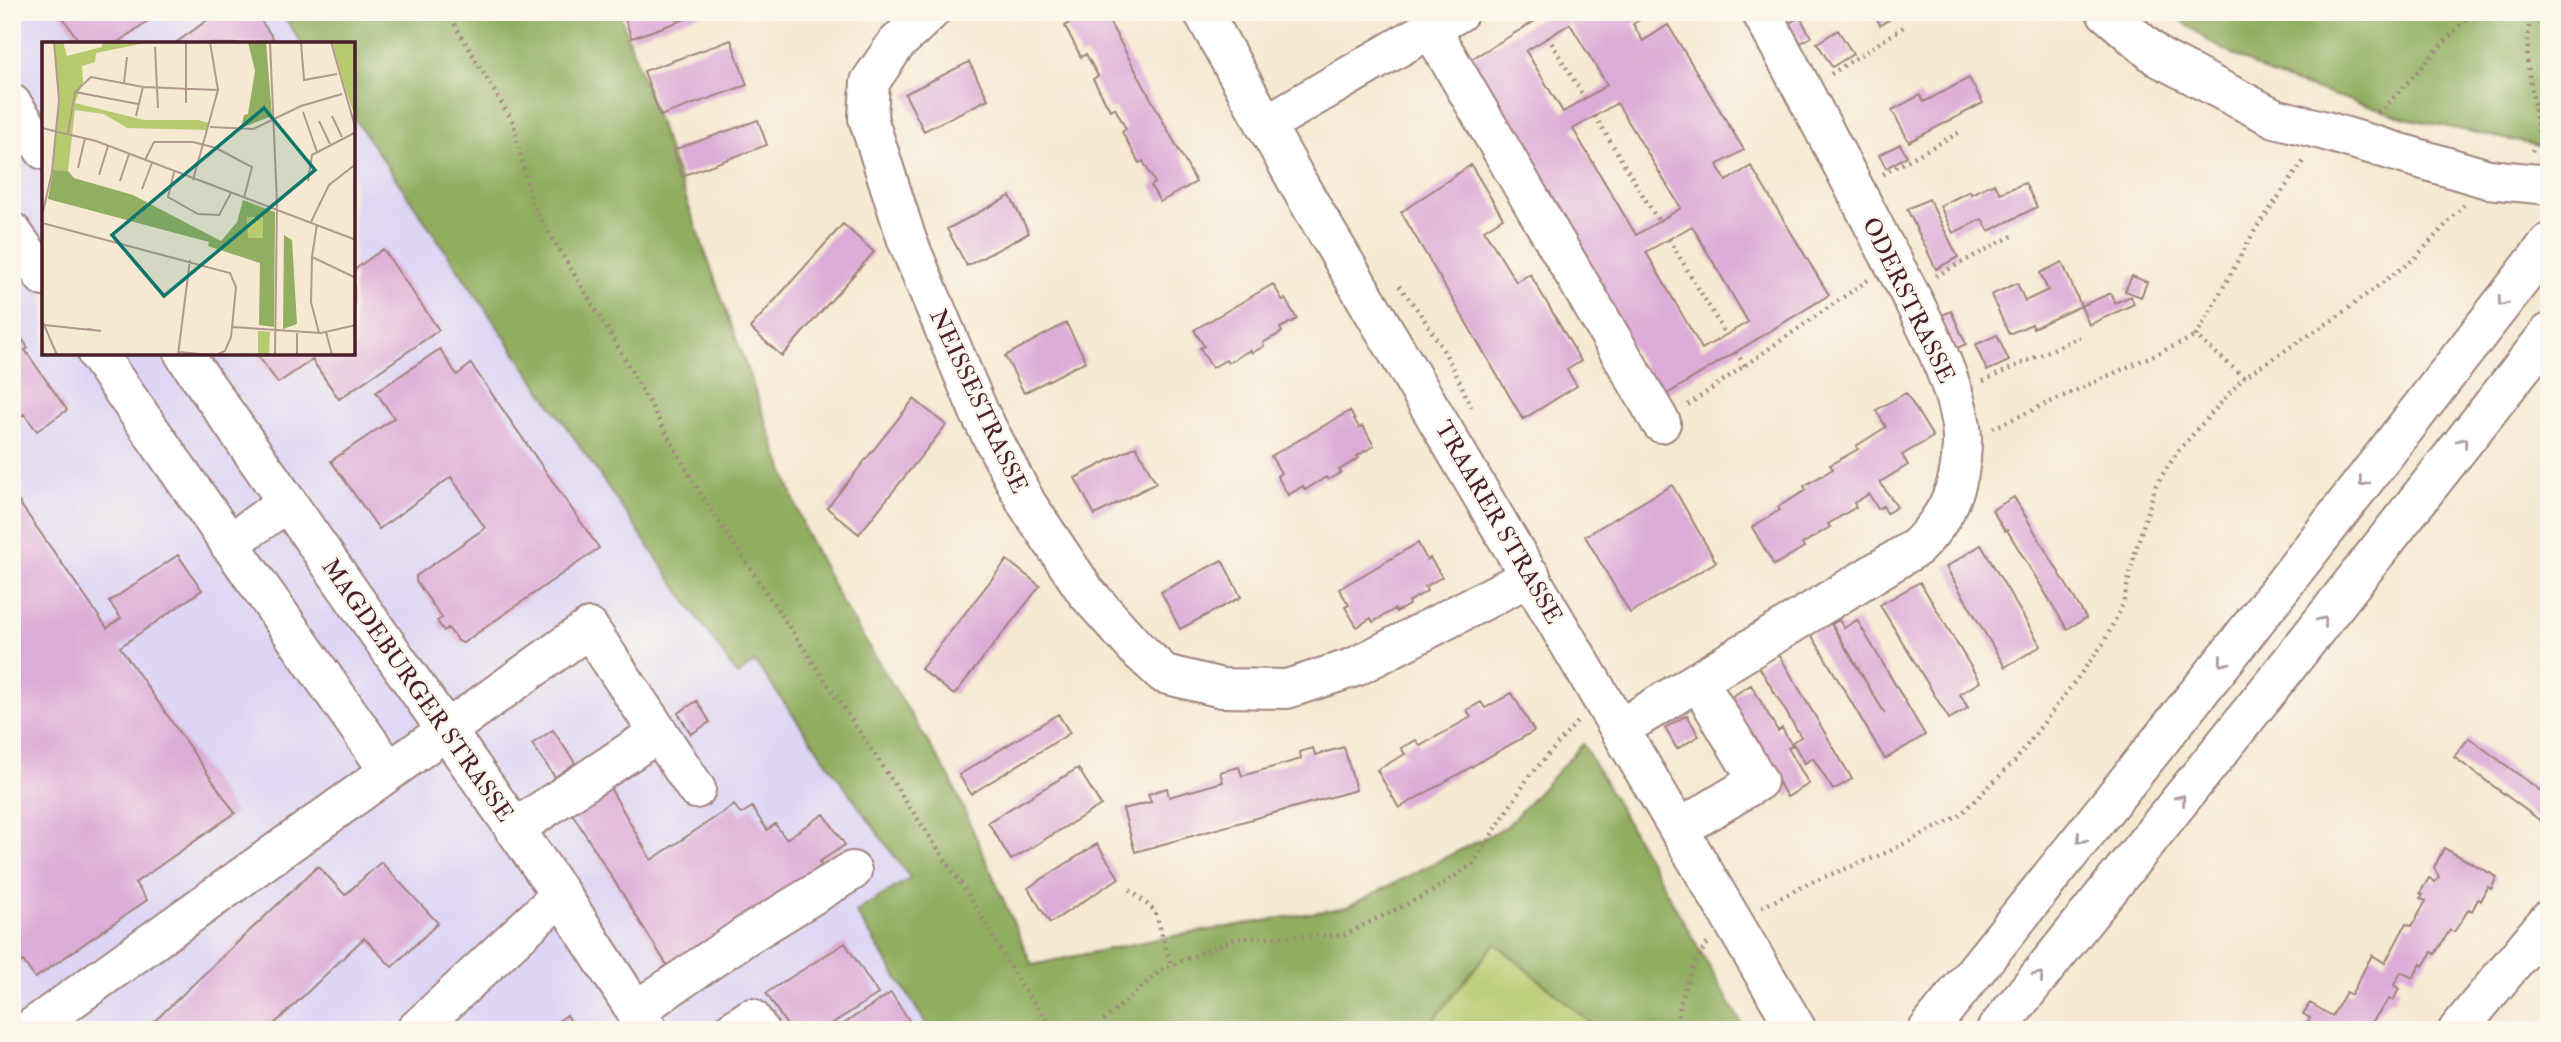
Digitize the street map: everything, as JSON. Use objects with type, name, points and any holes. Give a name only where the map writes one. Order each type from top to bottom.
[{"type":"main road","name":"NEISSESTRASSE","points":[[930,12],[896,44],[870,82],[868,118],[907,240],[979,412],[1027,504],[1086,592],[1136,648],[1164,674],[1222,688],[1287,689],[1355,667],[1531,576]]},
{"type":"main road","name":"TRAARER STRASSE","points":[[1203,12],[1265,125],[1797,1030]]},
{"type":"main road","name":"ODERSTRASSE","points":[[1621,728],[1917,547],[1936,528],[1957,488],[1962,442],[1954,394],[1900,276],[1761,12]]},
{"type":"main road","points":[[2106,12],[2158,57],[2275,118],[2518,181]]},
{"type":"main road","points":[[1265,125],[1445,20],[1661,423]]},
{"type":"main road","points":[[12,104],[42,147]]},
{"type":"main road","points":[[12,232],[42,274]]},
{"type":"main road","points":[[1928,1030],[2231,652],[2547,246]]},
{"type":"main road","points":[[1996,1030],[2274,683],[2549,333]]},
{"type":"main road","points":[[98,355],[389,771]]},
{"type":"main road","name":"MAGDEBURGER STRASSE","points":[[185,355],[561,895],[641,1020]]},
{"type":"main road","points":[[229,544],[287,502]]},
{"type":"main road","points":[[29,1030],[589,628],[696,789]]},
{"type":"main road","points":[[1679,829],[1758,781],[1709,699]]},
{"type":"main road","points":[[514,829],[658,733]]},
{"type":"main road","points":[[641,1020],[744,937],[852,871]]},
{"type":"main road","points":[[416,1030],[561,895]]},
{"type":"main road","points":[[2458,1030],[2549,919]]},
{"type":"main road","points":[[733,1030],[751,1018],[759,1030]]},
{"type":"path","points":[[447,12],[513,122],[532,204],[619,349],[701,495],[970,897],[1021,986],[1055,1030]]},
{"type":"path","points":[[1536,12],[1538,19]]},
{"type":"path","points":[[2371,113],[2383,109],[2472,12]]},
{"type":"path","points":[[1676,1030],[1684,983],[1696,958],[1714,936],[1814,881],[1888,852],[1959,816],[2015,761],[2108,634],[2123,604],[2136,549],[2156,485],[2178,451],[2244,377],[2334,319],[2518,181],[2539,138],[2527,58],[2529,12]]},
{"type":"path","points":[[1804,92],[1907,25]]},
{"type":"path","points":[[1548,37],[1585,99]]},
{"type":"path","points":[[1595,116],[1659,222]]},
{"type":"path","points":[[1855,190],[1962,131]]},
{"type":"path","points":[[1962,442],[2196,336],[2255,230],[2326,131]]},
{"type":"path","points":[[1661,423],[1745,367],[1900,276],[2016,234]]},
{"type":"path","points":[[1669,239],[1726,335]]},
{"type":"path","points":[[2196,336],[2244,377]]},
{"type":"path","points":[[1954,394],[2080,337]]},
{"type":"path","points":[[1736,352],[1745,367]]},
{"type":"path","points":[[1093,1030],[1161,970],[1171,965],[1236,939],[1344,934],[1430,892],[1473,864],[1530,775],[1601,695]]},
{"type":"path","points":[[1130,890],[1155,911],[1171,965]]},
{"type":"shaded area","points":[[12,12],[284,12],[304,42],[42,42],[42,355],[355,355],[355,115],[737,675],[754,662],[910,879],[857,912],[930,1030],[12,1030]]},
{"type":"green space","points":[[281,12],[619,12],[806,533],[842,603],[950,778],[1032,965],[1162,938],[1347,907],[1506,827],[1583,744],[1745,1030],[1599,1030],[1495,943],[1425,1030],[930,1030],[856,912],[910,878],[755,662],[737,675],[355,119],[355,42],[301,42]]},
{"type":"green space","points":[[2170,12],[2549,12],[2549,148],[2405,118],[2274,76],[2210,42]]},
{"type":"green space","points":[[1495,943],[1599,1030],[1425,1030]]},
{"type":"building","points":[[59,12],[161,12],[118,42],[80,42]]},
{"type":"building","points":[[219,12],[255,12],[276,42],[177,42]]},
{"type":"building","points":[[622,12],[703,12],[703,13],[632,38]]},
{"type":"building","points":[[1063,12],[1104,12],[1196,182],[1160,202],[1151,186],[1155,183],[1143,161],[1139,163],[1122,132],[1126,129],[1115,108],[1110,110],[1093,79],[1098,76],[1086,54],[1081,57],[1065,26],[1069,23]]},
{"type":"building","points":[[1550,12],[1652,12],[1633,24],[1643,41],[1668,25],[1744,150],[1717,165],[1726,181],[1751,166],[1829,295],[1662,397],[1463,64]],"holes":[[[1570,24],[1607,85],[1563,112],[1526,51]],[[1617,103],[1681,208],[1636,235],[1573,129]],[[1692,226],[1748,322],[1702,349],[1646,252]]]},
{"type":"building","points":[[1873,12],[1902,12],[1880,25]]},
{"type":"building","points":[[1800,17],[1811,37],[1801,43],[1789,23]]},
{"type":"building","points":[[1838,30],[1853,54],[1832,67],[1817,43]]},
{"type":"building","points":[[731,40],[747,85],[660,116],[644,71]]},
{"type":"building","points":[[969,62],[988,99],[924,131],[905,94]]},
{"type":"building","points":[[1969,78],[1983,103],[1909,142],[1892,110],[1920,95],[1924,102]]},
{"type":"building","points":[[758,120],[767,145],[682,176],[673,150]]},
{"type":"building","points":[[1900,144],[1907,156],[1886,168],[1879,155]]},
{"type":"building","points":[[1471,165],[1503,218],[1484,230],[1516,282],[1530,274],[1581,361],[1567,370],[1577,386],[1523,419],[1401,212]]},
{"type":"building","points":[[1994,183],[2000,193],[2025,183],[2037,207],[1989,231],[1982,219],[1953,233],[1940,206]]},
{"type":"building","points":[[1010,196],[1029,233],[967,266],[947,229]]},
{"type":"building","points":[[1929,199],[1958,257],[1936,269],[1907,209]]},
{"type":"building","points":[[843,224],[874,252],[782,356],[750,328]]},
{"type":"building","points":[[383,249],[439,330],[339,399],[312,360],[278,383],[258,355],[355,355],[355,269]]},
{"type":"building","points":[[2062,262],[2081,306],[2033,328],[2032,324],[2009,334],[1991,295],[2017,283],[2025,301],[2048,290],[2040,273]]},
{"type":"building","points":[[2132,276],[2147,282],[2141,297],[2125,291]]},
{"type":"building","points":[[1273,284],[1297,319],[1280,328],[1282,332],[1252,353],[1250,350],[1228,363],[1226,360],[1212,368],[1200,348],[1204,346],[1194,330]]},
{"type":"building","points":[[2111,293],[2115,303],[2131,296],[2134,304],[2089,325],[2081,306]]},
{"type":"building","points":[[1951,311],[1966,344],[1955,349],[1940,316]]},
{"type":"building","points":[[1066,323],[1086,361],[1024,393],[1005,356]]},
{"type":"building","points":[[12,333],[19,343],[23,340],[28,348],[25,350],[67,410],[37,431],[24,414],[12,422]]},
{"type":"building","points":[[1997,335],[2009,361],[1987,371],[1975,345]]},
{"type":"building","points":[[440,349],[457,375],[471,364],[599,548],[463,643],[458,641],[448,628],[444,631],[437,621],[442,618],[416,581],[416,576],[485,528],[451,477],[379,529],[331,461],[394,418],[376,392]]},
{"type":"building","points":[[1906,393],[1933,437],[1902,455],[1908,465],[1880,482],[1897,507],[1887,513],[1883,506],[1878,509],[1869,494],[1854,503],[1856,507],[1828,524],[1830,527],[1802,544],[1804,547],[1774,565],[1752,527],[1780,510],[1778,507],[1806,490],[1804,486],[1833,469],[1830,465],[1858,449],[1856,446],[1886,427],[1876,410]]},
{"type":"building","points":[[914,399],[946,425],[859,534],[827,508]]},
{"type":"building","points":[[1350,411],[1359,428],[1363,426],[1374,446],[1328,480],[1326,477],[1305,490],[1303,486],[1288,495],[1277,476],[1281,473],[1271,456]]},
{"type":"building","points":[[1136,446],[1156,483],[1095,515],[1075,478]]},
{"type":"building","points":[[1672,485],[1716,562],[1630,613],[1585,536]]},
{"type":"building","points":[[12,492],[107,628],[121,618],[109,602],[178,555],[202,590],[120,647],[235,813],[135,883],[147,900],[35,978],[23,961],[12,967]]},
{"type":"building","points":[[2014,497],[2086,618],[2067,629],[1992,510]]},
{"type":"building","points":[[1418,543],[1427,560],[1430,558],[1442,577],[1425,587],[1427,591],[1408,602],[1409,605],[1396,612],[1395,609],[1373,622],[1371,618],[1357,627],[1345,607],[1349,605],[1339,589]]},
{"type":"building","points":[[1981,545],[2041,646],[2005,667],[1946,567]]},
{"type":"building","points":[[1007,560],[1040,586],[954,695],[921,669]]},
{"type":"building","points":[[1222,560],[1241,597],[1180,629],[1161,592]]},
{"type":"building","points":[[1920,582],[1980,682],[1960,694],[1968,708],[1949,719],[1880,605]]},
{"type":"building","points":[[1839,620],[1844,628],[1857,620],[1925,735],[1885,759],[1811,634],[1830,622],[1885,714],[1832,624]]},
{"type":"building","points":[[1778,653],[1852,779],[1833,790],[1813,758],[1805,763],[1792,742],[1801,737],[1758,665]]},
{"type":"building","points":[[1751,685],[1778,731],[1782,728],[1792,746],[1788,748],[1809,784],[1787,797],[1731,697]]},
{"type":"building","points":[[1512,693],[1534,731],[1399,808],[1377,770],[1405,754],[1401,748],[1416,740],[1420,746],[1471,717],[1467,710],[1481,702],[1485,708]]},
{"type":"building","points":[[697,701],[710,722],[691,734],[678,713]]},
{"type":"building","points":[[1058,714],[1070,733],[971,794],[959,775]]},
{"type":"building","points":[[1687,715],[1699,736],[1677,749],[1665,728]]},
{"type":"building","points":[[553,730],[575,763],[555,777],[532,744]]},
{"type":"building","points":[[2469,738],[2549,797],[2549,827],[2454,757]]},
{"type":"building","points":[[1344,747],[1356,790],[1135,852],[1123,809],[1151,802],[1148,794],[1167,788],[1169,797],[1223,782],[1220,772],[1239,767],[1242,776],[1301,759],[1300,752],[1313,748],[1315,755]]},
{"type":"building","points":[[1078,768],[1101,805],[1011,860],[988,822]]},
{"type":"building","points":[[608,784],[651,860],[734,805],[741,814],[752,807],[767,830],[775,824],[786,839],[824,814],[845,845],[819,862],[825,872],[672,973],[570,810]]},
{"type":"building","points":[[1097,844],[1119,878],[1050,923],[1028,888]]},
{"type":"building","points":[[2444,848],[2497,877],[2491,889],[2488,887],[2472,911],[2469,909],[2454,932],[2450,930],[2435,954],[2432,952],[2423,966],[2421,964],[2413,978],[2401,972],[2394,985],[2399,989],[2393,1001],[2389,999],[2366,1030],[2304,1030],[2310,1018],[2303,1014],[2310,1003],[2332,1016],[2346,992],[2351,995],[2372,955],[2385,963],[2406,924],[2412,926],[2426,901],[2420,898],[2423,895],[2420,893],[2429,878],[2435,882],[2439,877],[2434,868]]},
{"type":"building","points":[[381,862],[438,923],[392,967],[364,938],[268,1030],[145,1030],[318,866],[345,895]]},
{"type":"building","points":[[845,943],[878,994],[822,1030],[790,1030],[766,993]]},
{"type":"building","points":[[891,993],[914,1028],[911,1030],[834,1030]]},
{"type":"building","points":[[567,1015],[576,1030],[545,1030]]}]
